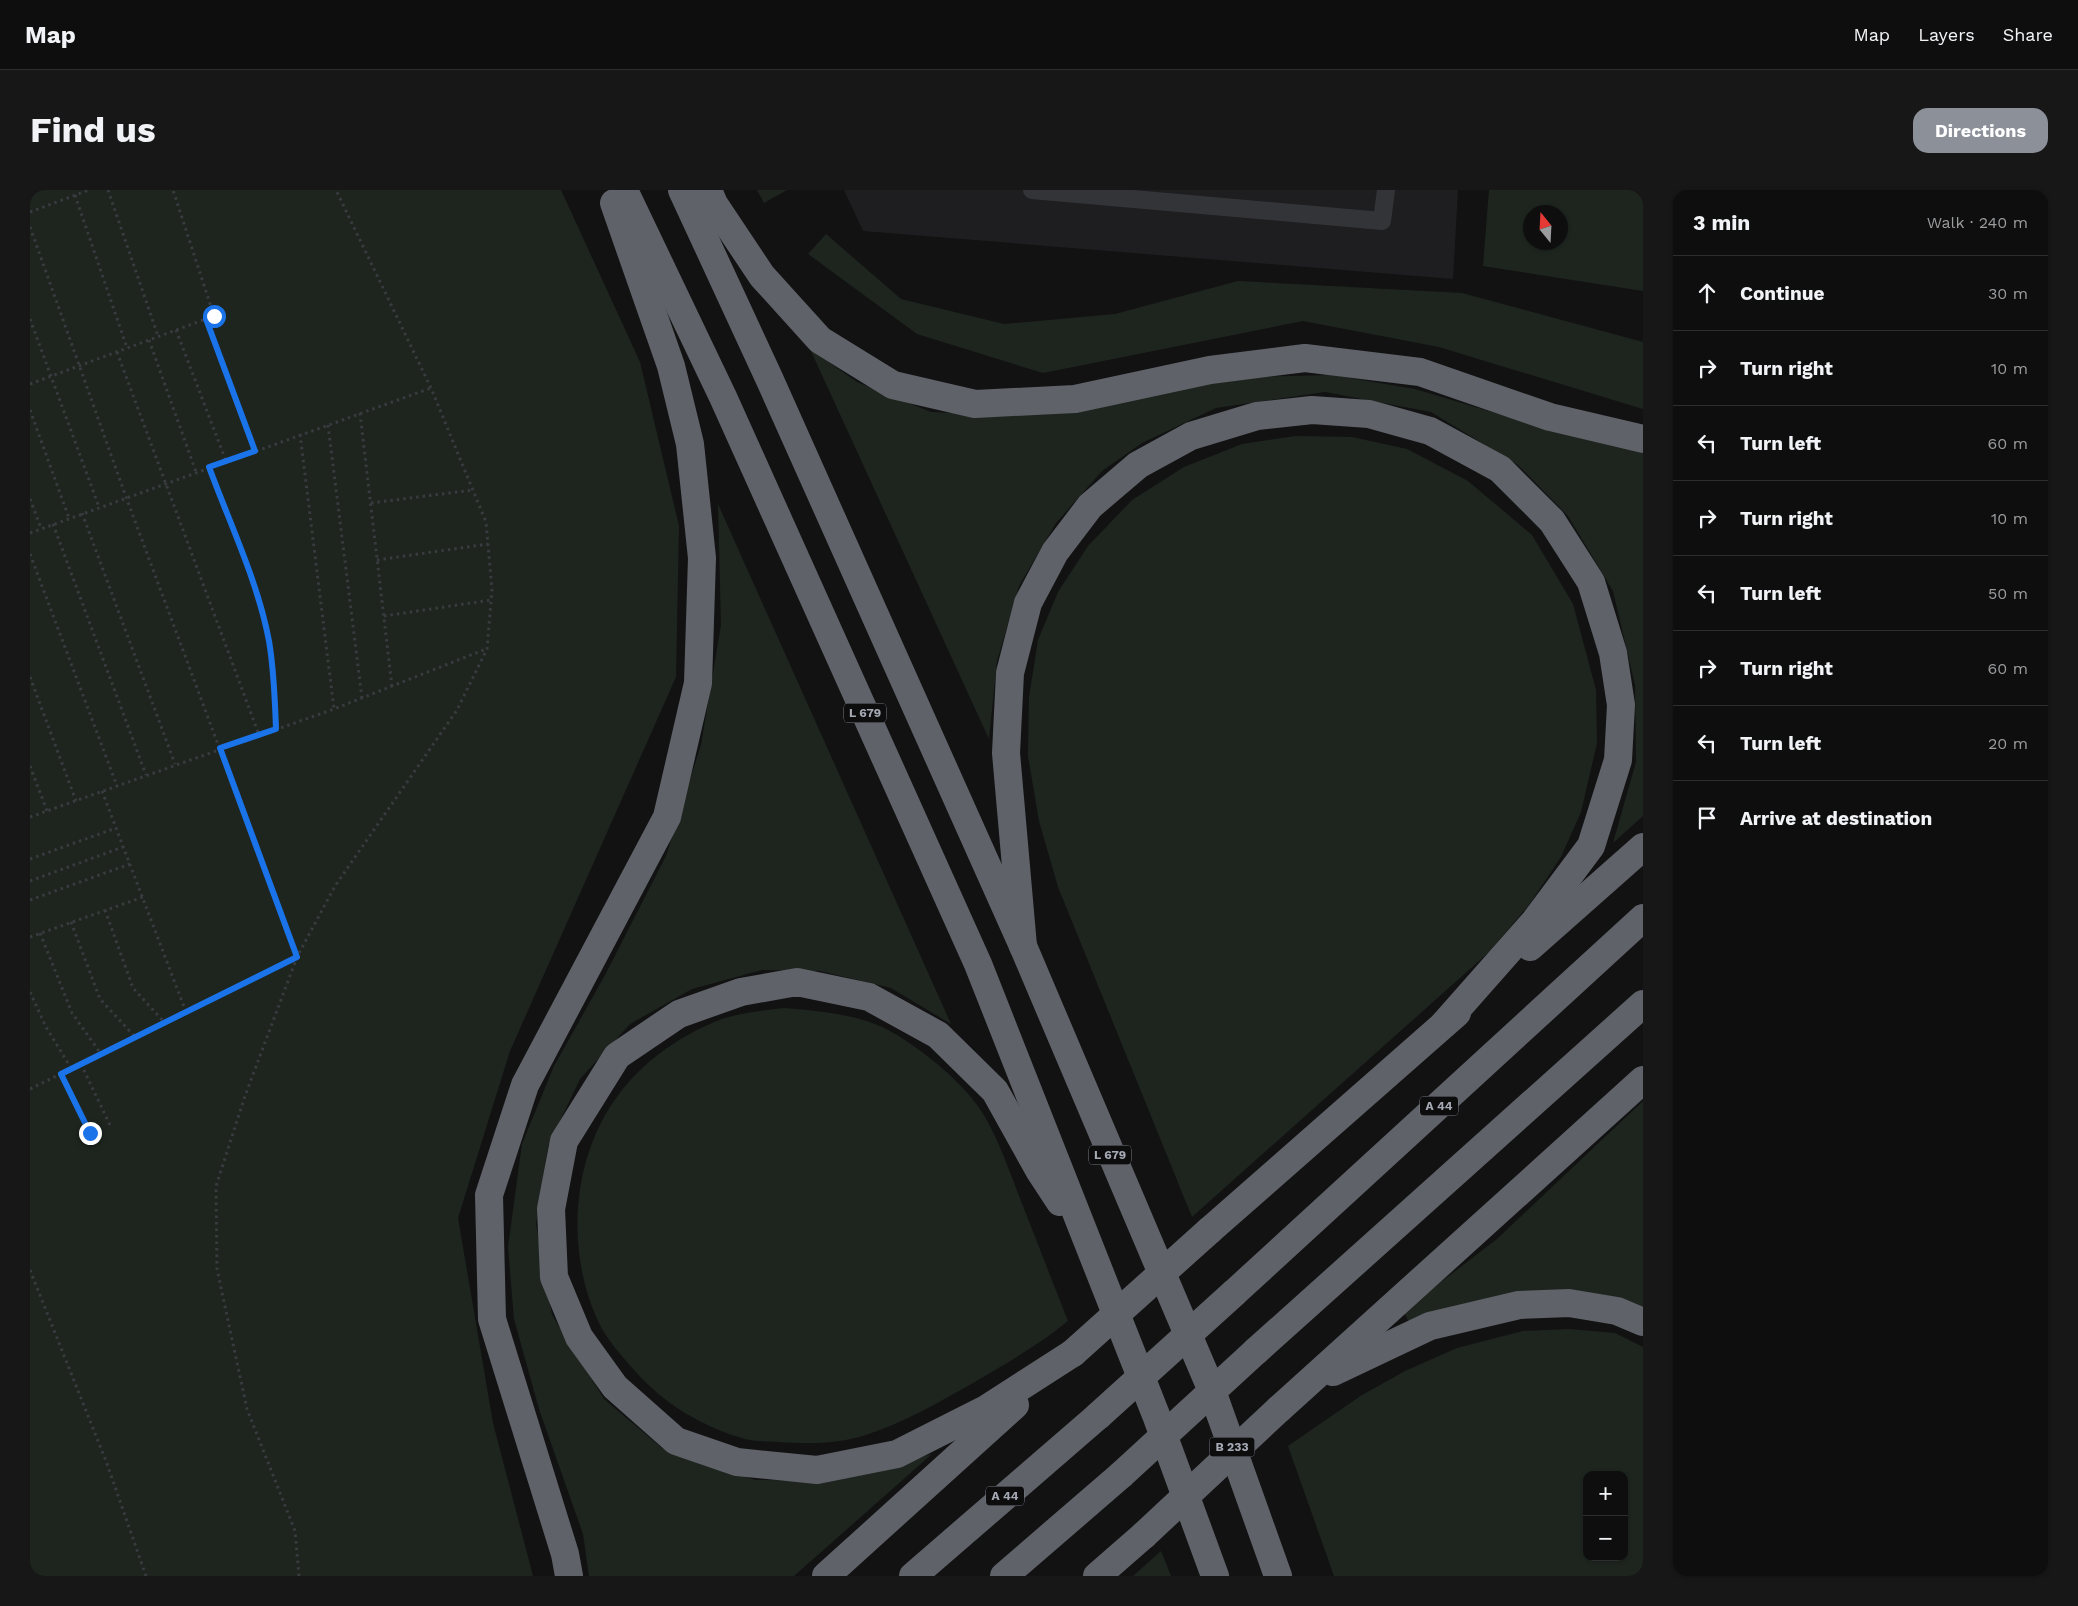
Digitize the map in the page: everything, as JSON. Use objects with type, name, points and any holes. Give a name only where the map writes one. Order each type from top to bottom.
[{"type":"highway","points":[[569,1576],[565,1554],[492,1319],[489,1195],[525,1086],[667,817],[698,683],[702,567],[690,444],[671,366],[609,190]]},
{"type":"highway","name":"L 679","points":[[624,190],[727,406],[978,964],[1156,1415],[1215,1576]]},
{"type":"highway","name":"L 679","points":[[682,190],[769,378],[1023,946],[1200,1363]]},
{"type":"highway","points":[[708,190],[762,276],[820,340],[893,384],[975,404],[1066,399],[1210,370],[1304,358],[1420,372],[1550,417],[1643,439]]},
{"type":"highway","points":[[1023,946],[1006,753],[1010,673],[1028,603],[1055,552],[1090,506],[1138,465],[1191,436],[1257,416],[1312,410],[1369,414],[1430,431],[1500,469],[1552,521],[1591,582],[1613,653],[1621,705],[1618,760],[1591,846],[1535,921],[1444,1024]]},
{"type":"highway","points":[[826,1576],[1073,1352],[1643,847]]},
{"type":"highway","name":"A 44","points":[[913,1576],[1098,1416],[1234,1294],[1643,918]]},
{"type":"highway","points":[[1073,1352],[986,1409],[897,1454],[816,1470],[737,1462],[676,1441],[615,1387],[579,1337],[554,1277],[551,1209],[564,1141],[617,1056],[679,1014],[741,992],[797,982],[869,997],[938,1035],[995,1091],[1039,1170],[1089,1245]]},
{"type":"highway","points":[[1004,1576],[1120,1475],[1643,1004]]},
{"type":"highway","points":[[1097,1576],[1643,1080]]},
{"type":"highway","points":[[1307,1384],[1430,1326],[1519,1305],[1568,1303],[1617,1311],[1643,1322]]},
{"type":"highway","name":"B 233","points":[[1200,1363],[1278,1576]]},
{"type":"highway","points":[[1263,1532],[1291,1576]]},
{"type":"lane","points":[[1032,190],[1382,221],[1386,190]]},
{"type":"path","points":[[30,212],[89,190]]},
{"type":"path","points":[[108,190],[159,336]]},
{"type":"path","points":[[30,384],[214,316],[172,190]]},
{"type":"path","points":[[299,1576],[295,1531],[245,1400],[217,1269],[216,1186],[245,1096],[297,957],[335,886],[457,710],[486,649],[491,600],[486,522],[431,388],[336,190]]},
{"type":"path","points":[[75,195],[127,348]]},
{"type":"path","points":[[30,227],[78,366],[297,957]]},
{"type":"path","points":[[206,319],[255,451]]},
{"type":"path","points":[[30,320],[99,507]]},
{"type":"path","points":[[176,330],[226,461]]},
{"type":"path","points":[[148,340],[196,472]]},
{"type":"path","points":[[117,352],[167,482],[259,735]]},
{"type":"path","points":[[30,533],[431,388]]},
{"type":"path","points":[[30,410],[69,518]]},
{"type":"path","points":[[360,414],[392,687]]},
{"type":"path","points":[[328,425],[362,698]]},
{"type":"path","points":[[300,434],[334,709]]},
{"type":"path","points":[[209,467],[259,601],[269,642],[276,729]]},
{"type":"path","points":[[371,504],[473,490]]},
{"type":"path","points":[[30,499],[41,528]]},
{"type":"path","points":[[82,513],[176,764]]},
{"type":"path","points":[[53,524],[146,775]]},
{"type":"path","points":[[377,560],[488,544]]},
{"type":"path","points":[[30,554],[117,786]]},
{"type":"path","points":[[384,616],[491,600]]},
{"type":"path","points":[[30,817],[334,709],[486,649]]},
{"type":"path","points":[[30,677],[76,801]]},
{"type":"path","points":[[30,766],[47,811]]},
{"type":"path","points":[[102,791],[186,1012]]},
{"type":"path","points":[[30,859],[116,828]]},
{"type":"path","points":[[30,881],[124,847]]},
{"type":"path","points":[[30,900],[130,864]]},
{"type":"path","points":[[30,937],[142,897]]},
{"type":"path","points":[[105,910],[133,988],[164,1022]]},
{"type":"path","points":[[71,922],[100,999],[134,1037]]},
{"type":"path","points":[[40,933],[72,1013],[102,1054]]},
{"type":"path","points":[[30,1089],[297,957]]},
{"type":"path","points":[[30,992],[46,1027],[71,1069]]},
{"type":"path","points":[[81,1064],[110,1125]]},
{"type":"path","points":[[61,1074],[90,1133]]},
{"type":"path","points":[[30,1270],[106,1460],[146,1576]]},
{"type":"shaded area","points":[[30,190],[561,190],[640,362],[679,526],[676,677],[510,1051],[458,1218],[493,1423],[533,1576],[30,1576]]},
{"type":"shaded area","points":[[757,190],[787,190],[764,203]]},
{"type":"shaded area","points":[[844,190],[1458,190],[1453,279],[863,231]]},
{"type":"shaded area","points":[[1489,190],[1643,190],[1643,291],[1483,266]]},
{"type":"shaded area","points":[[826,234],[901,299],[1004,324],[1115,314],[1238,281],[1462,293],[1643,342],[1643,409],[1439,347],[1303,321],[1043,373],[917,334],[808,254]]},
{"type":"shaded area","points":[[810,349],[857,382],[931,412],[997,415],[1059,414],[1182,387],[1250,377],[1332,375],[1415,389],[1568,435],[1643,452],[1643,816],[1613,843],[1636,762],[1635,685],[1613,591],[1568,516],[1518,465],[1431,412],[1325,392],[1216,408],[1142,443],[1102,471],[1056,523],[1019,586],[997,661],[989,739]]},
{"type":"shaded area","points":[[1296,436],[1352,437],[1407,449],[1468,481],[1532,535],[1573,604],[1596,690],[1597,743],[1581,812],[1561,857],[1529,905],[1489,952],[1192,1217],[1058,887],[1039,821],[1028,756],[1029,697],[1038,640],[1058,592],[1088,546],[1132,500],[1184,467],[1242,444]]},
{"type":"shaded area","points":[[718,504],[951,1024],[891,988],[820,971],[762,970],[692,989],[630,1024],[580,1079],[548,1146],[536,1224],[552,1315],[604,1399],[662,1448],[755,1480],[833,1481],[932,1454],[794,1576],[589,1576],[583,1534],[539,1409],[514,1319],[508,1247],[522,1144],[554,1066],[605,975],[666,856],[701,745],[721,625]]},
{"type":"shaded area","points":[[784,1008],[839,1014],[878,1025],[916,1048],[943,1069],[967,1093],[985,1117],[1000,1148],[1068,1321],[1009,1361],[919,1413],[863,1436],[832,1442],[800,1443],[745,1439],[699,1421],[671,1403],[645,1382],[606,1336],[588,1295],[581,1266],[578,1206],[583,1175],[591,1146],[603,1119],[619,1094],[638,1072],[661,1052],[699,1029],[729,1017]]},
{"type":"shaded area","points":[[1643,1101],[1643,1307],[1410,1324],[1403,1311],[1497,1239]]},
{"type":"shaded area","points":[[1569,1329],[1615,1333],[1643,1347],[1643,1576],[1334,1576],[1288,1446],[1362,1395],[1405,1371],[1457,1348],[1523,1331]]},
{"type":"shaded area","points":[[1161,1551],[1171,1576],[1133,1576]]},
{"type":"route","points":[[90,1133],[61,1074],[297,957],[220,748],[276,729],[269,642],[259,601],[209,467],[255,451],[206,319],[214,316]]}]
